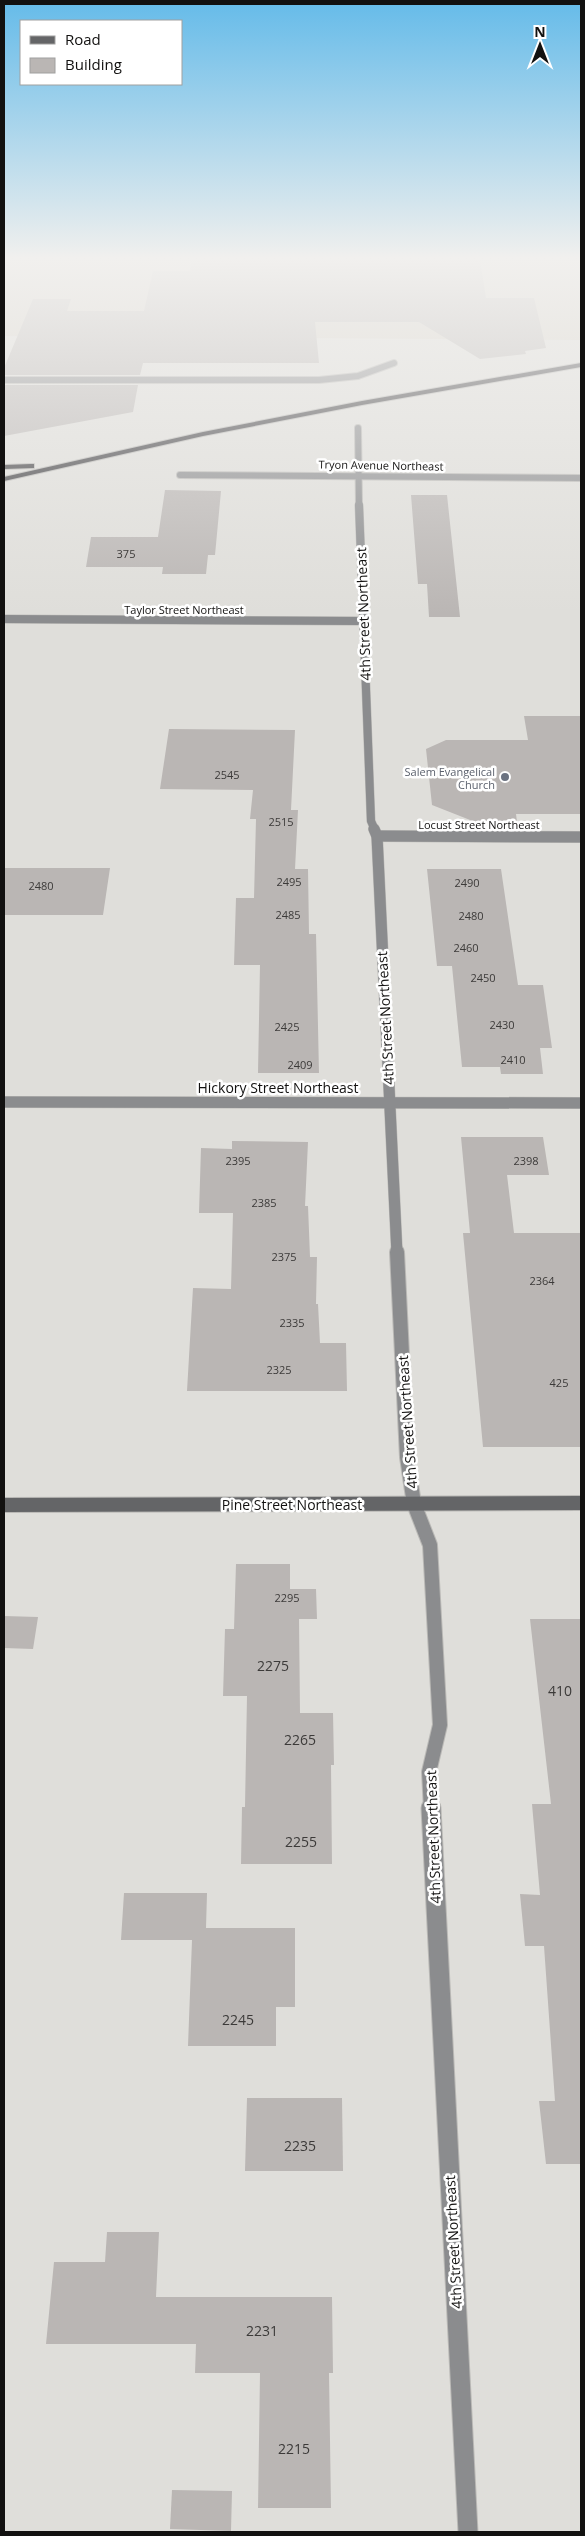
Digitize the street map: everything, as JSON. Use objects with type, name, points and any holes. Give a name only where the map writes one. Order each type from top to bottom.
[{"type":"highway","points":[[4,479],[57,466],[353,404],[509,377]]},
{"type":"highway","points":[[4,467],[57,466]]},
{"type":"main road","name":"Pine Street Northeast","points":[[4,1505],[581,1503]]},
{"type":"street","points":[[4,380],[319,380],[345,377]]},
{"type":"street","name":"4th Street Northeast","points":[[358,428],[358,477],[371,821],[377,836],[407,1458],[414,1504],[430,1545],[440,1725],[429,1772],[468,2532]]},
{"type":"street","name":"Tryon Avenue Northeast","points":[[180,475],[581,478]]},
{"type":"street","name":"Taylor Street Northeast","points":[[4,619],[363,621]]},
{"type":"street","name":"Locust Street Northeast","points":[[377,836],[581,837]]},
{"type":"street","name":"Hickory Street Northeast","points":[[4,1102],[581,1103]]},
{"type":"building","points":[[4,385],[138,385],[133,412],[4,436]]},
{"type":"building","points":[[165,490],[221,491],[215,555],[208,555],[206,574],[162,574],[163,567],[86,567],[91,537],[158,537]]},
{"type":"building","points":[[411,495],[447,495],[460,617],[429,617],[427,584],[418,584]]},
{"type":"building","name":"Salem Evangelical Church","points":[[524,716],[581,716],[581,814],[516,814],[518,830],[493,829],[432,805],[426,749],[446,740],[528,740]]},
{"type":"building","points":[[169,729],[295,730],[291,810],[298,810],[295,869],[308,869],[309,934],[316,934],[319,1073],[258,1073],[260,965],[234,965],[236,898],[254,898],[256,819],[250,819],[253,790],[160,789]]},
{"type":"building","points":[[4,868],[110,868],[103,915],[4,915]]},
{"type":"building","points":[[427,869],[501,869],[518,985],[543,985],[552,1048],[540,1048],[543,1074],[501,1074],[500,1067],[462,1067],[452,966],[437,966]]},
{"type":"building","points":[[461,1137],[543,1137],[549,1175],[507,1175],[514,1233],[581,1233],[581,1447],[483,1447],[463,1233],[470,1233]]},
{"type":"building","points":[[232,1141],[308,1142],[305,1206],[308,1206],[310,1257],[317,1257],[316,1304],[318,1304],[320,1343],[346,1343],[347,1391],[187,1391],[193,1288],[231,1289],[233,1213],[199,1213],[201,1148],[232,1149]]},
{"type":"building","points":[[236,1564],[290,1564],[290,1589],[316,1589],[317,1619],[299,1619],[300,1713],[333,1713],[334,1765],[331,1765],[332,1864],[241,1864],[242,1807],[245,1807],[247,1696],[223,1696],[225,1629],[234,1629]]},
{"type":"building","points":[[4,1616],[38,1617],[33,1649],[4,1648]]},
{"type":"building","points":[[530,1619],[581,1619],[581,2164],[546,2164],[539,2101],[555,2101],[544,1946],[525,1946],[520,1894],[540,1895],[532,1804],[551,1804]]},
{"type":"building","points":[[124,1893],[207,1893],[206,1928],[295,1928],[295,2007],[276,2007],[276,2046],[188,2046],[192,1940],[121,1940]]},
{"type":"building","points":[[247,2098],[342,2098],[343,2171],[245,2171]]},
{"type":"building","points":[[107,2232],[159,2232],[156,2297],[332,2297],[333,2373],[329,2373],[331,2508],[258,2508],[260,2373],[195,2373],[196,2344],[46,2344],[54,2262],[105,2262]]},
{"type":"building","points":[[172,2490],[232,2491],[231,2531],[170,2529]]},
{"type":"place","name":"Salem Evangelical Church","points":[[505,777]]}]
